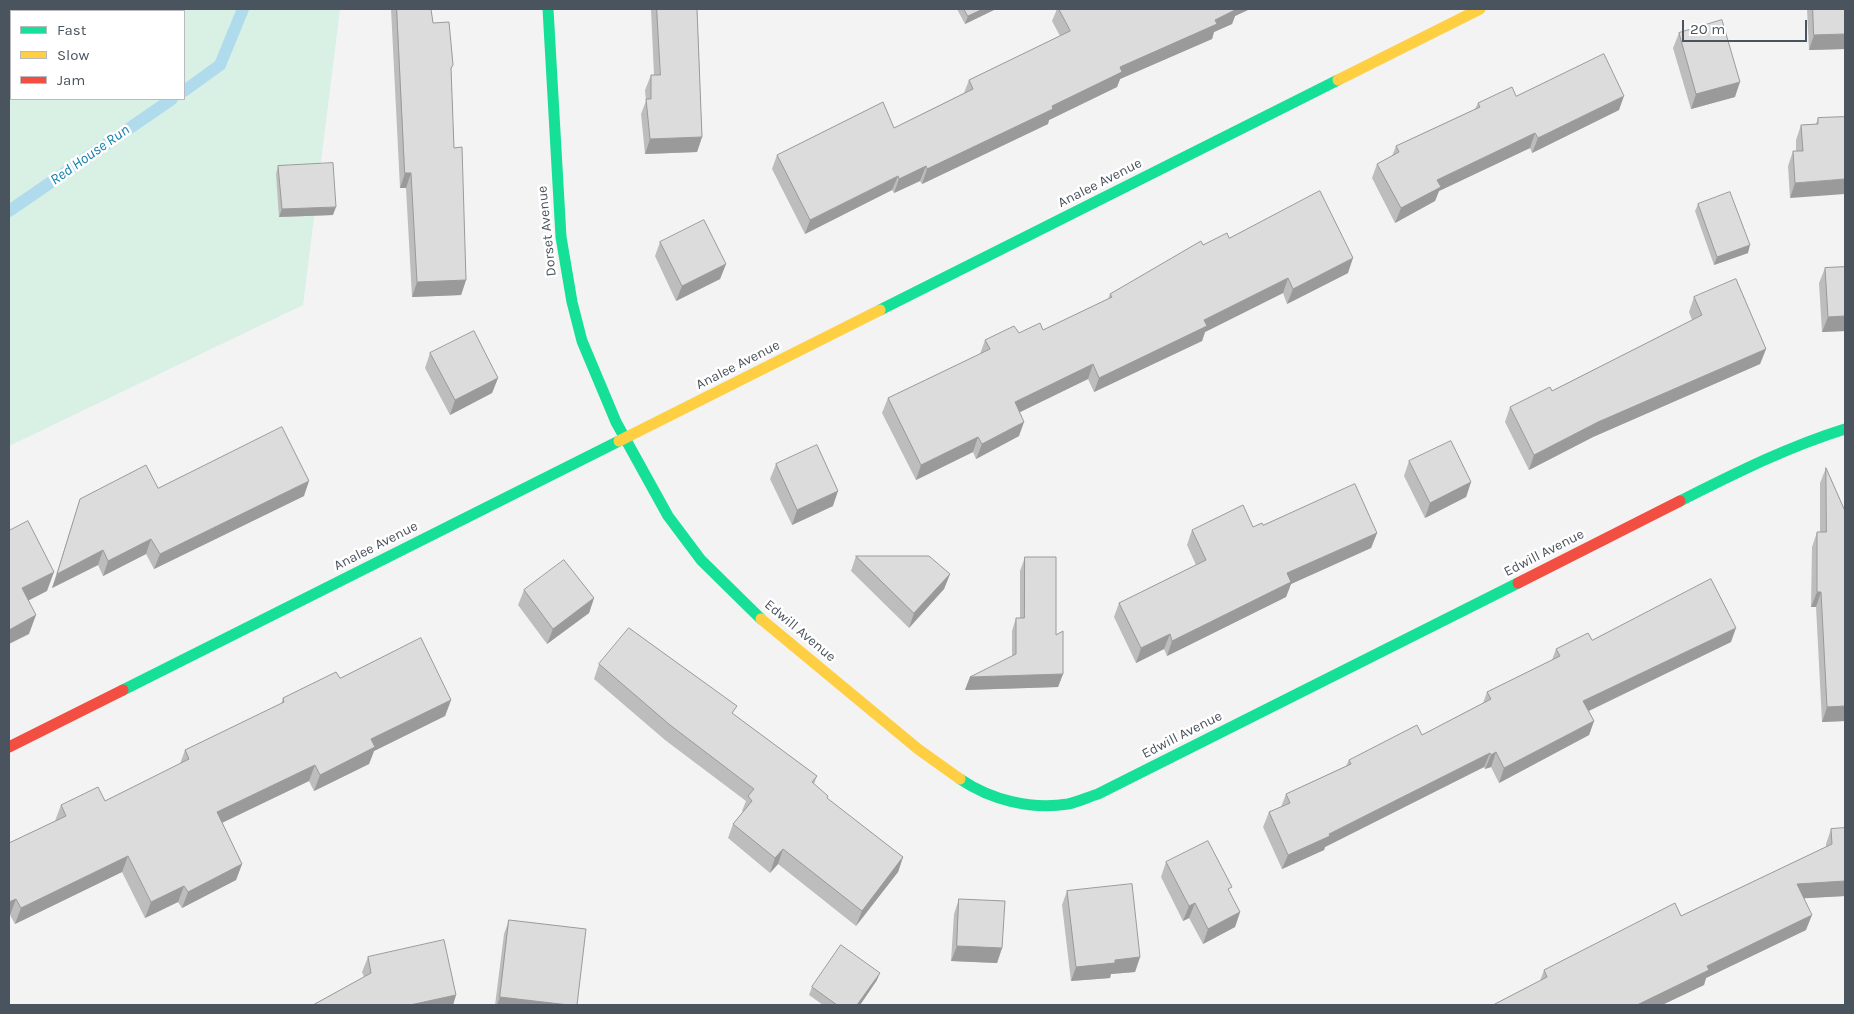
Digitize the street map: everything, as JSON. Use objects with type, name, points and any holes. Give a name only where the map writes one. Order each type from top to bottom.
[{"type":"street","name":"Dorset Avenue","points":[[548,9],[558,204],[565,270],[577,324],[596,380],[625,439]]},
{"type":"street","name":"Analee Avenue","points":[[9,747],[1480,9]]},
{"type":"street","name":"Edwill Avenue","points":[[625,439],[649,486],[678,531],[711,572],[751,610],[940,766],[976,790],[1004,802],[1036,806],[1068,804],[1098,794],[1750,466],[1810,440],[1845,429]]},
{"type":"green space","points":[[9,9],[340,9],[303,305],[9,446]]},
{"type":"building","points":[[397,9],[431,9],[433,23],[449,22],[453,65],[451,68],[454,148],[462,147],[466,280],[417,282],[411,173],[405,173]]},
{"type":"building","points":[[657,9],[697,9],[702,137],[650,139],[646,99],[651,99],[651,75],[660,75]]},
{"type":"building","points":[[964,9],[983,9],[968,16]]},
{"type":"building","points":[[1059,9],[1237,9],[1215,20],[1217,24],[1120,67],[1122,72],[1052,106],[1053,109],[927,169],[926,166],[899,179],[898,176],[810,220],[777,155],[883,102],[894,128],[973,89],[969,80],[1070,31]]},
{"type":"building","points":[[1813,9],[1845,9],[1845,34],[1814,35]]},
{"type":"building","points":[[1722,20],[1740,82],[1696,94],[1679,33]]},
{"type":"building","points":[[1604,54],[1624,96],[1538,138],[1535,133],[1437,180],[1441,187],[1401,208],[1377,164],[1399,152],[1396,146],[1480,107],[1478,103],[1512,87],[1516,96]]},
{"type":"building","points":[[1845,117],[1845,179],[1795,183],[1793,151],[1803,151],[1801,125],[1818,124],[1818,118]]},
{"type":"building","points":[[333,163],[336,207],[282,209],[278,166]]},
{"type":"building","points":[[1320,191],[1353,258],[1293,289],[1288,278],[1204,320],[1207,326],[1099,378],[1093,364],[1015,402],[1024,422],[982,444],[978,437],[921,465],[888,398],[990,349],[985,340],[1014,326],[1019,333],[1040,323],[1043,330],[1112,297],[1110,294],[1201,241],[1203,245],[1227,233],[1229,238]]},
{"type":"building","points":[[1730,192],[1750,245],[1717,257],[1698,204]]},
{"type":"building","points":[[704,220],[726,264],[682,286],[660,242]]},
{"type":"building","points":[[1845,267],[1845,316],[1828,317],[1825,268]]},
{"type":"building","points":[[1736,279],[1766,349],[1598,422],[1534,455],[1510,407],[1550,387],[1552,391],[1702,315],[1694,297]]},
{"type":"building","points":[[474,331],[498,378],[455,400],[430,353]]},
{"type":"building","points":[[282,427],[309,481],[160,554],[151,539],[108,561],[103,550],[57,574],[80,499],[146,465],[158,488]]},
{"type":"building","points":[[1451,441],[1471,482],[1430,503],[1409,461]]},
{"type":"building","points":[[817,445],[838,491],[797,510],[776,464]]},
{"type":"building","points":[[1826,468],[1845,511],[1845,706],[1827,707],[1821,592],[1817,592],[1817,532],[1826,532]]},
{"type":"building","points":[[1355,484],[1377,533],[1287,573],[1291,582],[1172,641],[1170,634],[1141,648],[1119,603],[1206,560],[1192,530],[1243,505],[1253,527],[1262,523],[1263,525]]},
{"type":"building","points":[[28,521],[54,572],[22,588],[36,615],[9,630],[9,531]]},
{"type":"building","points":[[856,556],[929,556],[950,574],[914,613]]},
{"type":"building","points":[[1025,557],[1056,557],[1056,635],[1063,631],[1063,674],[970,677],[1016,654],[1016,618],[1024,618]]},
{"type":"building","points":[[564,560],[594,598],[553,629],[524,590]]},
{"type":"building","points":[[1711,579],[1736,628],[1583,701],[1594,721],[1504,768],[1496,752],[1491,755],[1490,753],[1329,834],[1330,836],[1288,855],[1269,812],[1290,803],[1286,794],[1351,764],[1349,760],[1417,725],[1422,735],[1491,699],[1487,692],[1560,656],[1556,649],[1588,633],[1592,640]]},
{"type":"building","points":[[629,628],[737,706],[732,713],[817,776],[812,782],[828,796],[827,798],[903,857],[862,911],[783,849],[775,858],[733,824],[752,801],[748,796],[754,789],[670,725],[599,664]]},
{"type":"building","points":[[421,638],[451,700],[371,739],[375,747],[320,775],[315,765],[217,812],[242,864],[188,892],[184,886],[151,902],[128,856],[21,908],[16,899],[9,902],[9,843],[66,816],[61,805],[98,787],[105,801],[189,759],[185,750],[284,702],[283,698],[336,672],[340,678]]},
{"type":"building","points":[[1845,828],[1845,881],[1797,884],[1812,915],[1707,966],[1709,970],[1637,1005],[1493,1005],[1547,977],[1544,970],[1675,903],[1681,916],[1832,844],[1831,829]]},
{"type":"building","points":[[1208,841],[1232,887],[1228,889],[1240,912],[1208,929],[1195,903],[1189,906],[1166,862]]},
{"type":"building","points":[[1132,884],[1140,957],[1115,960],[1115,963],[1076,967],[1067,891]]},
{"type":"building","points":[[959,899],[1005,901],[1002,948],[957,946]]},
{"type":"building","points":[[509,920],[586,929],[577,1005],[500,997]]},
{"type":"building","points":[[444,940],[456,995],[410,1005],[313,1005],[371,973],[368,957]]},
{"type":"building","points":[[841,945],[880,973],[857,1005],[837,1005],[812,987]]},
{"type":"waterway","name":"Red House Run","points":[[185,90],[220,65],[243,9]]},
{"type":"waterway","name":"Red House Run","points":[[9,211],[171,100]]},
{"type":"traffic: fast","points":[[548,9],[561,237],[572,302],[582,341],[616,422],[668,516],[701,560],[761,619]]},
{"type":"traffic: fast","points":[[880,310],[1338,80]]},
{"type":"traffic: fast","points":[[1680,501],[1782,453],[1845,429]]},
{"type":"traffic: fast","points":[[123,690],[619,441]]},
{"type":"traffic: fast","points":[[960,779],[985,793],[1012,802],[1054,806],[1079,801],[1098,794],[1518,583]]},
{"type":"traffic: slow","points":[[1338,80],[1480,9]]},
{"type":"traffic: slow","points":[[619,441],[880,310]]},
{"type":"traffic: slow","points":[[761,619],[918,749],[960,779]]},
{"type":"traffic: jam","points":[[1518,583],[1680,501]]},
{"type":"traffic: jam","points":[[9,747],[123,690]]}]
